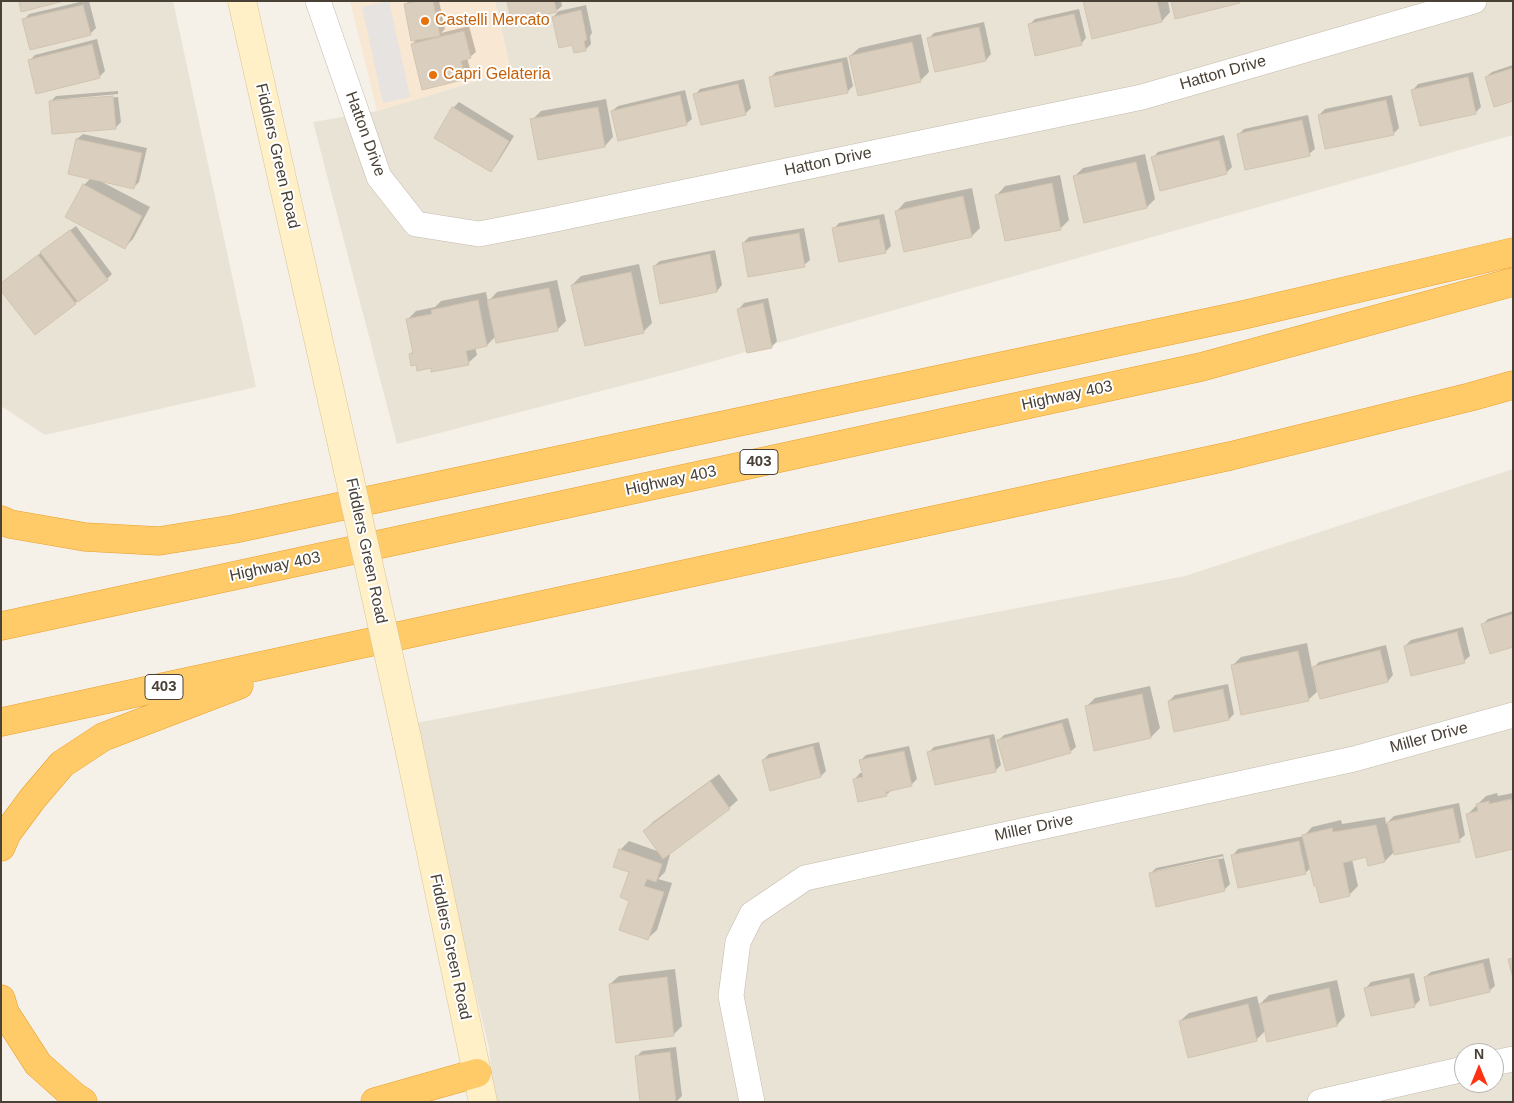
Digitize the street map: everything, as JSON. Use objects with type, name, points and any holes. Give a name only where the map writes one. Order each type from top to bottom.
[{"type":"highway","points":[[1,520],[10,524],[84,537],[159,541],[234,530],[1243,315],[1513,252]]},
{"type":"highway","name":"Highway 403","points":[[1,626],[1201,367],[1513,282]]},
{"type":"highway","name":"403","points":[[1,722],[1230,456],[1513,385]]},
{"type":"highway","points":[[1,847],[7,833],[62,764],[103,736],[327,652]]},
{"type":"highway","points":[[1,999],[5,1013],[38,1064],[83,1102]]},
{"type":"highway","points":[[374,1102],[477,1073]]},
{"type":"main road","name":"Fiddlers Green Road","points":[[242,1],[407,738],[483,1102]]},
{"type":"street","name":"Hatton Drive","points":[[318,1],[379,177],[416,224],[479,234],[1142,97],[1474,1]]},
{"type":"street","name":"Miller Drive","points":[[752,1102],[731,996],[738,942],[752,914],[805,878],[1354,759],[1513,715]]},
{"type":"street","points":[[1320,1102],[1454,1072]]},
{"type":"shaded area","points":[[1,1],[173,1],[256,387],[45,435],[1,406]]},
{"type":"shaded area","points":[[350,1],[495,1],[511,71],[377,111]]},
{"type":"shaded area","points":[[389,1],[410,97],[383,103],[362,7]]},
{"type":"shaded area","points":[[495,1],[1513,1],[1513,135],[682,370],[397,444],[313,122],[377,111],[511,71]]},
{"type":"shaded area","points":[[1513,469],[1513,1102],[494,1102],[489,1048],[411,724],[1185,576]]},
{"type":"building","points":[[19,1],[64,1],[21,12]]},
{"type":"building","points":[[433,1],[440,36],[411,41],[404,4]]},
{"type":"building","points":[[507,1],[554,1],[557,12],[512,23]]},
{"type":"building","points":[[1083,1],[1157,1],[1162,22],[1092,39]]},
{"type":"building","points":[[1171,1],[1239,1],[1240,3],[1175,19]]},
{"type":"building","points":[[83,5],[91,35],[30,50],[22,19]]},
{"type":"building","points":[[581,10],[587,40],[584,41],[586,51],[574,53],[572,45],[559,48],[552,17]]},
{"type":"building","points":[[1074,14],[1082,45],[1035,56],[1028,24]]},
{"type":"building","points":[[979,27],[986,61],[935,72],[927,38]]},
{"type":"building","points":[[464,31],[471,58],[461,61],[466,79],[422,90],[411,44]]},
{"type":"building","points":[[912,42],[921,82],[858,96],[849,56]]},
{"type":"building","points":[[92,44],[100,78],[36,94],[28,60]]},
{"type":"building","points":[[842,62],[848,93],[775,107],[769,77]]},
{"type":"building","points":[[1513,68],[1513,101],[1494,107],[1485,77]]},
{"type":"building","points":[[1468,77],[1476,114],[1420,126],[1411,90]]},
{"type":"building","points":[[738,84],[746,115],[701,125],[693,94]]},
{"type":"building","points":[[680,95],[687,125],[618,141],[611,111]]},
{"type":"building","points":[[113,96],[116,129],[52,134],[49,101]]},
{"type":"building","points":[[1386,100],[1394,135],[1325,149],[1318,115]]},
{"type":"building","points":[[452,107],[509,141],[491,172],[434,138]]},
{"type":"building","points":[[598,107],[605,147],[538,160],[530,119]]},
{"type":"building","points":[[1302,120],[1310,156],[1245,170],[1237,134]]},
{"type":"building","points":[[76,139],[142,153],[134,189],[68,174]]},
{"type":"building","points":[[1219,140],[1227,174],[1160,191],[1151,157]]},
{"type":"building","points":[[1136,162],[1147,208],[1084,223],[1073,176]]},
{"type":"building","points":[[1052,183],[1061,230],[1005,241],[995,195]]},
{"type":"building","points":[[83,184],[142,216],[125,249],[65,217]]},
{"type":"building","points":[[963,196],[972,237],[904,252],[895,211]]},
{"type":"building","points":[[879,219],[886,253],[839,262],[832,228]]},
{"type":"building","points":[[70,230],[108,280],[78,302],[40,252]]},
{"type":"building","points":[[799,233],[805,267],[748,277],[742,243]]},
{"type":"building","points":[[710,254],[717,292],[660,304],[653,266]]},
{"type":"building","points":[[38,255],[76,304],[35,335],[1,291],[1,283]]},
{"type":"building","points":[[631,272],[644,333],[585,346],[571,285]]},
{"type":"building","points":[[549,288],[558,331],[496,343],[487,300]]},
{"type":"building","points":[[478,300],[487,346],[466,351],[469,365],[431,372],[431,368],[417,371],[416,365],[411,366],[409,354],[413,353],[406,319],[432,314],[431,310]]},
{"type":"building","points":[[763,303],[772,348],[747,353],[737,309]]},
{"type":"building","points":[[1513,614],[1513,647],[1490,654],[1481,624]]},
{"type":"building","points":[[1457,632],[1465,663],[1411,676],[1404,646]]},
{"type":"building","points":[[1380,650],[1388,682],[1320,699],[1312,667]]},
{"type":"building","points":[[1298,651],[1309,701],[1241,715],[1231,665]]},
{"type":"building","points":[[1223,689],[1229,720],[1174,732],[1168,701]]},
{"type":"building","points":[[1142,694],[1151,738],[1094,751],[1085,706]]},
{"type":"building","points":[[1062,723],[1071,753],[1006,771],[997,740]]},
{"type":"building","points":[[989,738],[996,772],[935,785],[927,752]]},
{"type":"building","points":[[813,746],[821,777],[770,791],[762,760]]},
{"type":"building","points":[[904,751],[912,786],[886,792],[887,796],[858,802],[853,779],[863,777],[859,760]]},
{"type":"building","points":[[710,781],[730,809],[663,859],[643,831]]},
{"type":"building","points":[[1511,799],[1513,807],[1513,849],[1476,858],[1466,814],[1478,811],[1476,804],[1489,801],[1489,804]]},
{"type":"building","points":[[1453,808],[1460,842],[1394,855],[1387,822]]},
{"type":"building","points":[[1376,825],[1385,862],[1368,866],[1366,857],[1343,863],[1350,896],[1320,903],[1302,835],[1332,828],[1333,832]]},
{"type":"building","points":[[1299,841],[1306,874],[1238,888],[1231,855]]},
{"type":"building","points":[[619,849],[662,864],[656,882],[647,879],[644,886],[664,892],[648,940],[619,930],[629,901],[620,897],[629,872],[613,867]]},
{"type":"building","points":[[1218,859],[1225,891],[1156,907],[1149,873]]},
{"type":"building","points":[[1513,958],[1513,978],[1508,959]]},
{"type":"building","points":[[1483,963],[1490,992],[1430,1006],[1424,977]]},
{"type":"building","points":[[667,977],[674,1036],[616,1043],[609,984]]},
{"type":"building","points":[[1409,978],[1415,1007],[1371,1016],[1364,988]]},
{"type":"building","points":[[1329,988],[1337,1026],[1267,1042],[1259,1004]]},
{"type":"building","points":[[1248,1004],[1257,1041],[1188,1058],[1179,1021]]},
{"type":"building","points":[[670,1052],[676,1102],[640,1102],[635,1056]]},
{"type":"place","name":"Castelli Mercato","points":[[425,21]]},
{"type":"place","name":"Capri Gelateria","points":[[433,75]]}]
